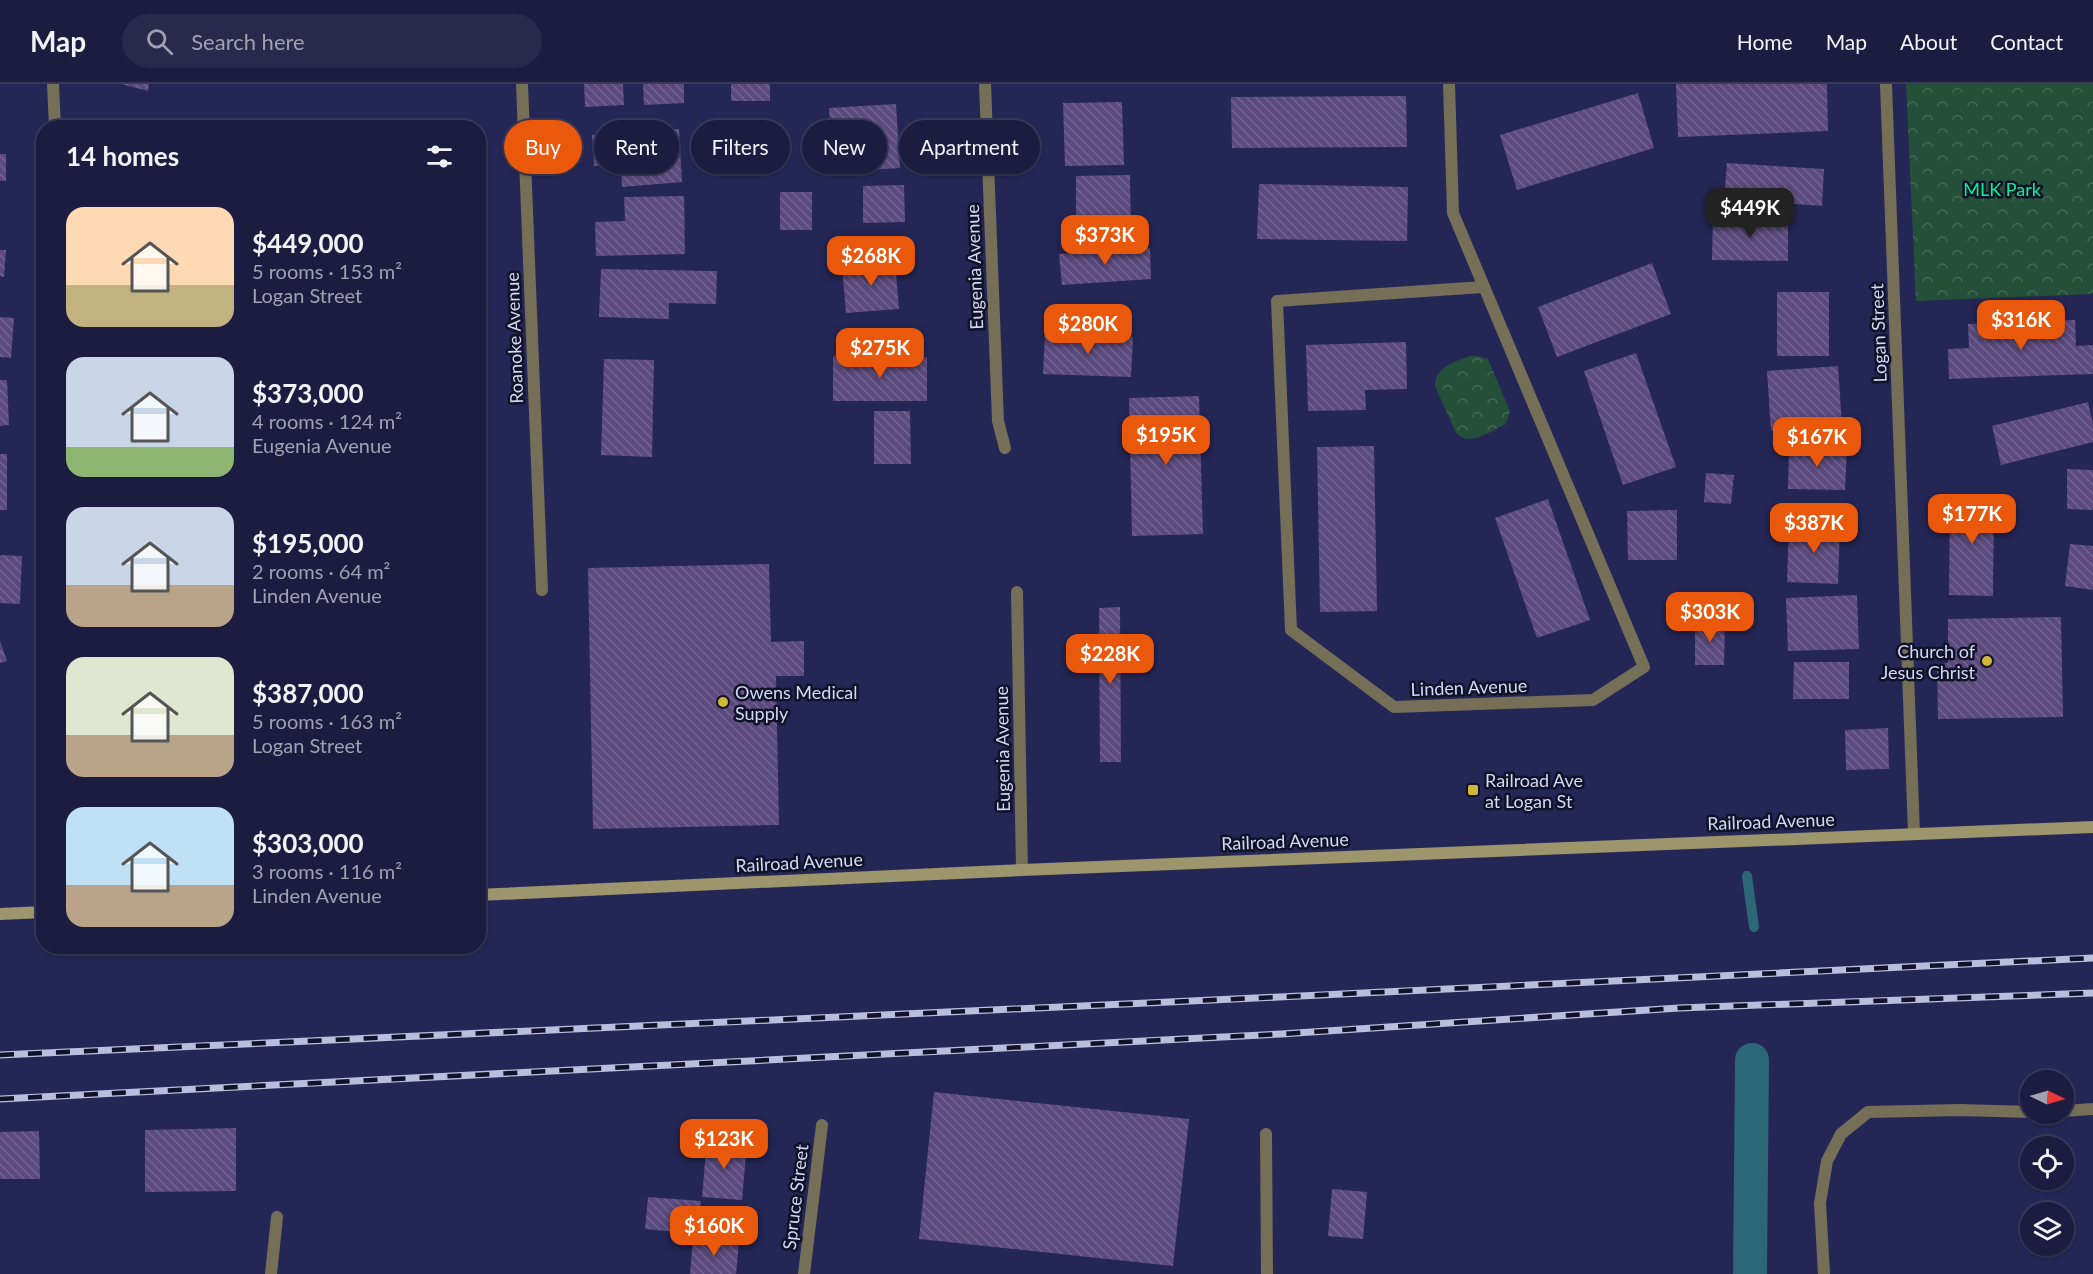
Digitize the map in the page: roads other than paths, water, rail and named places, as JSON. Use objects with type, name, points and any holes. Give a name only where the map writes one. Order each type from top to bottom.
[{"type":"main road","name":"Railroad Avenue","points":[[486,894],[2093,827]]},
{"type":"main road","points":[[0,914],[36,912]]},
{"type":"street","points":[[53,84],[55,120]]},
{"type":"street","name":"Roanoke Avenue","points":[[522,84],[542,590]]},
{"type":"street","name":"Eugenia Avenue","points":[[986,84],[998,421],[1005,448]]},
{"type":"street","name":"Linden Avenue","points":[[1449,84],[1453,213],[1644,667],[1593,700],[1394,707],[1291,630],[1277,301],[1483,287]]},
{"type":"street","name":"Logan Street","points":[[1886,84],[1914,833]]},
{"type":"street","name":"Eugenia Avenue","points":[[1017,592],[1022,870]]},
{"type":"street","points":[[2074,1110],[2093,1109]]},
{"type":"street","points":[[1824,1274],[1820,1203],[1827,1161],[1841,1134],[1868,1112],[1960,1110],[2020,1112]]},
{"type":"street","name":"Spruce Street","points":[[804,1274],[822,1125]]},
{"type":"street","points":[[1266,1134],[1267,1274]]},
{"type":"street","points":[[271,1274],[277,1217]]},
{"type":"waterway","points":[[1747,876],[1754,927]]},
{"type":"waterway","points":[[1750,1274],[1752,1060]]},
{"type":"railway","points":[[0,1055],[2093,958]]},
{"type":"railway","points":[[0,1099],[1281,1034],[1679,1008],[2093,993]]},
{"type":"place","name":"Church of Jesus Christ","points":[[1987,661]]},
{"type":"place","name":"Owens Medical Supply","points":[[723,702]]},
{"type":"place","name":"Railroad Ave at Logan St","points":[[1473,790]]},
{"type":"park label","name":"MLK Park","points":[[2002,189]]}]
